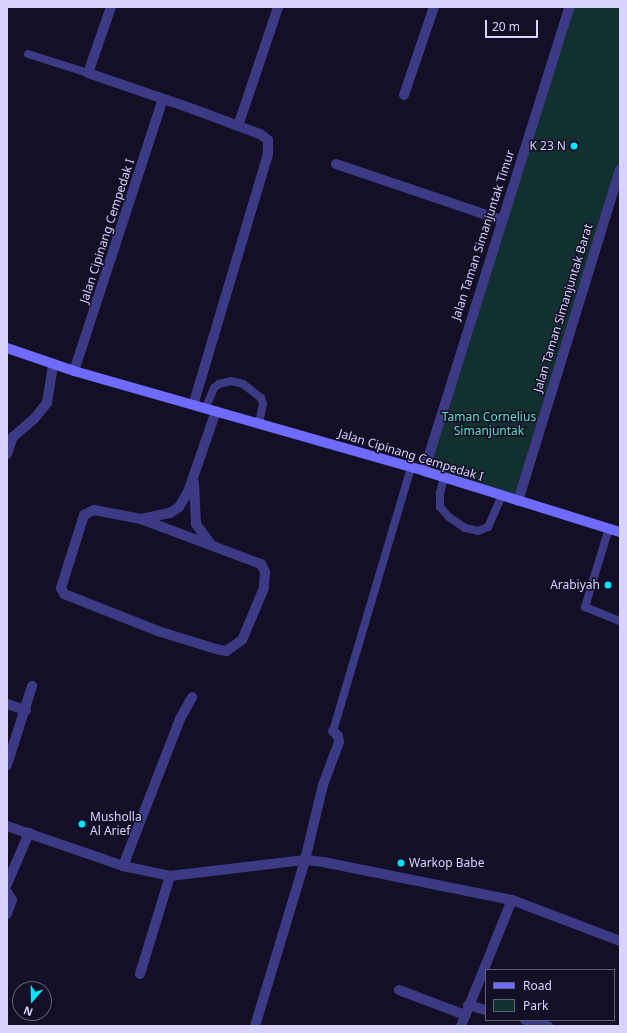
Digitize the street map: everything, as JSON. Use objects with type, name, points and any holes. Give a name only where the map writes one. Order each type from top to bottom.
[{"type":"street","points":[[111,7],[88,73],[238,126],[268,140],[269,147],[194,403]]},
{"type":"street","points":[[238,126],[278,7]]},
{"type":"street","points":[[404,95],[434,7]]},
{"type":"street","name":"Jalan Taman Simanjuntak Timur","points":[[424,471],[501,220],[569,7]]},
{"type":"street","name":"Jalan Cipinang Cempedak I","points":[[74,371],[163,99]]},
{"type":"street","points":[[336,164],[501,220]]},
{"type":"street","name":"Jalan Taman Simanjuntak Barat","points":[[518,501],[620,169]]},
{"type":"street","name":"Jalan Cipinang Cempedak I","points":[[7,348],[74,371],[194,403],[216,411],[424,471],[620,532]]},
{"type":"street","points":[[7,454],[13,437],[34,419],[47,403],[53,364]]},
{"type":"street","points":[[141,520],[170,513],[178,507],[194,474],[216,411]]},
{"type":"street","points":[[194,474],[196,524],[211,545]]},
{"type":"street","points":[[102,510],[141,520],[262,564],[265,572],[264,588],[242,640],[236,647],[226,651],[158,631],[64,594],[61,588],[84,514],[102,510]]},
{"type":"street","points":[[7,765],[26,710],[32,686]]},
{"type":"street","points":[[123,866],[180,719],[192,697]]},
{"type":"street","points":[[7,704],[26,710]]},
{"type":"street","points":[[254,1026],[305,860],[323,785],[339,742],[338,736],[333,731]]},
{"type":"street","points":[[7,826],[123,866],[170,876],[305,860],[442,884],[512,900],[620,941]]},
{"type":"street","points":[[7,884],[29,833]]},
{"type":"street","points":[[140,974],[170,876]]},
{"type":"street","points":[[7,892],[12,900],[7,914]]},
{"type":"street","points":[[461,1026],[512,900]]},
{"type":"street","points":[[399,990],[467,1010],[485,1010]]},
{"type":"street","points":[[529,1021],[548,1026]]},
{"type":"lane","points":[[28,54],[88,73]]},
{"type":"lane","points":[[206,407],[214,388],[218,384],[231,381],[243,384],[261,398],[263,404],[260,423]]},
{"type":"lane","points":[[333,731],[410,467]]},
{"type":"lane","points":[[444,478],[440,493],[440,507],[449,518],[465,528],[478,531],[488,528],[502,496]]},
{"type":"lane","points":[[609,528],[585,605],[588,610],[620,621]]},
{"type":"green space","name":"Taman Cornelius Simanjuntak","points":[[573,7],[620,7],[620,161],[514,496],[427,469]]},
{"type":"place","name":"K 23 N","points":[[574,146]]},
{"type":"place","name":"Arabiyah","points":[[608,585]]},
{"type":"place","name":"Musholla Al Arief","points":[[82,824]]},
{"type":"place","name":"Warkop Babe","points":[[401,863]]}]
